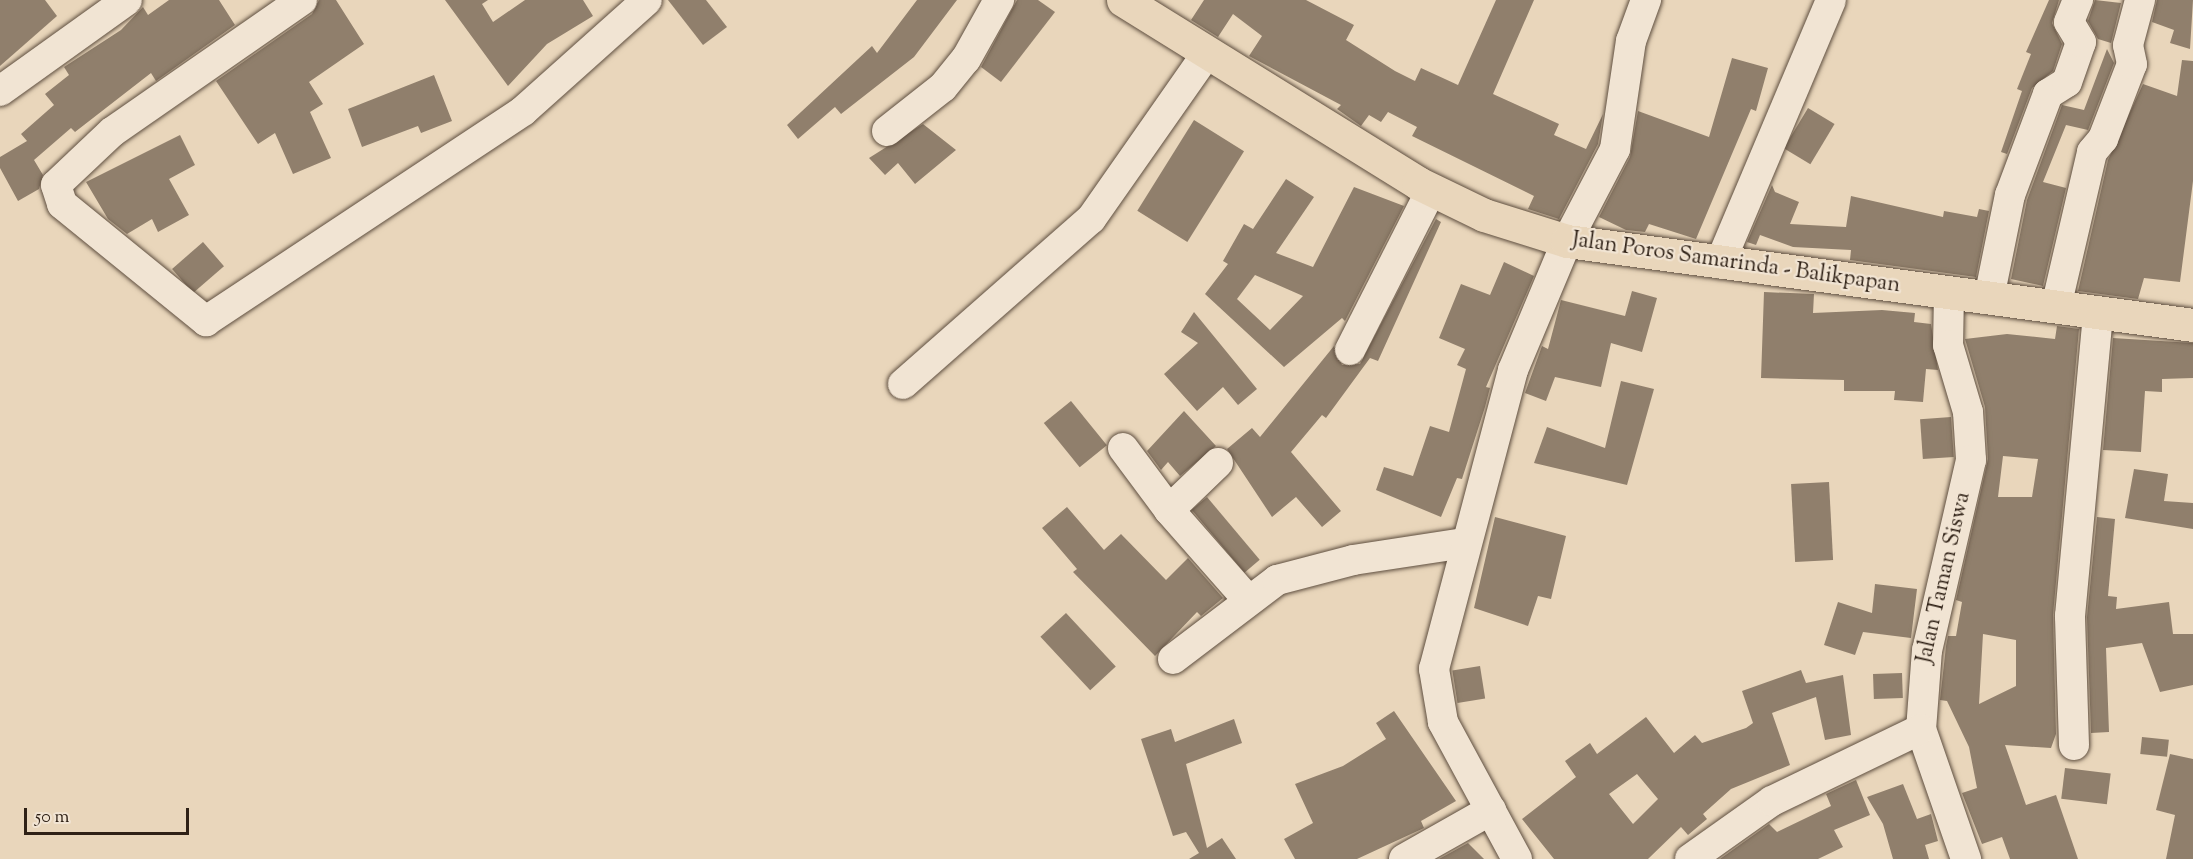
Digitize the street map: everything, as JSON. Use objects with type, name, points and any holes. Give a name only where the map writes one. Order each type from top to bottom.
[{"type":"highway","name":"Jalan Poros Samarinda - Balikpapan","points":[[1134,3],[1208,52],[1431,190],[1484,215],[1567,241],[2193,325]]},
{"type":"street","points":[[0,91],[127,0]]},
{"type":"street","points":[[302,0],[112,132],[56,185],[62,204],[206,321],[523,111],[647,0]]},
{"type":"street","points":[[887,131],[943,87],[966,59],[999,0]]},
{"type":"street","points":[[1517,859],[1443,722],[1434,684],[1464,543],[1513,370],[1567,241],[1615,149],[1631,41],[1646,0]]},
{"type":"street","points":[[1720,263],[1831,0]]},
{"type":"street","points":[[1989,298],[2010,195],[2048,94],[2067,82],[2081,42],[2069,22],[2078,0]]},
{"type":"street","points":[[2055,308],[2092,152],[2103,139],[2132,64],[2128,45],[2140,0]]},
{"type":"street","points":[[903,384],[1091,219],[1208,52]]},
{"type":"street","points":[[1350,350],[1431,190]]},
{"type":"street","name":"Jalan Taman Siswa","points":[[1949,294],[1948,345],[1968,412],[1971,460],[1925,659],[1921,729],[1966,859]]},
{"type":"street","points":[[2074,745],[2070,616],[2098,314]]},
{"type":"street","points":[[1123,448],[1169,510],[1248,600]]},
{"type":"street","points":[[1169,510],[1218,463]]},
{"type":"street","points":[[1173,658],[1277,580],[1353,560],[1464,543]]},
{"type":"street","points":[[1690,859],[1772,801],[1921,729]]},
{"type":"street","points":[[1404,859],[1491,810]]},
{"type":"building","points":[[0,0],[45,0],[57,16],[0,66]]},
{"type":"building","points":[[169,0],[219,0],[235,25],[156,81],[151,73],[75,132],[71,128],[34,160],[43,175],[39,189],[18,201],[0,168],[0,157],[27,141],[21,134],[54,105],[45,94],[69,75],[64,67],[121,30],[143,7],[148,15]]},
{"type":"building","points":[[319,0],[336,0],[364,44],[309,82],[323,104],[310,112],[331,158],[293,174],[275,133],[258,144],[216,81],[312,14]]},
{"type":"building","points":[[445,0],[488,0],[482,4],[493,22],[525,0],[583,0],[593,16],[547,44],[508,86]]},
{"type":"building","points":[[668,0],[706,0],[727,27],[703,45]]},
{"type":"building","points":[[917,0],[957,0],[914,57],[841,114],[835,107],[798,139],[787,125],[872,46],[877,53]]},
{"type":"building","points":[[1017,0],[1038,0],[1055,12],[1001,82],[981,67]]},
{"type":"building","points":[[1204,0],[1306,0],[1354,25],[1346,40],[1395,71],[1415,81],[1421,68],[1458,85],[1496,0],[1534,0],[1493,94],[1559,124],[1554,135],[1586,149],[1603,114],[1598,144],[1559,219],[1528,209],[1534,196],[1412,136],[1417,127],[1388,112],[1381,122],[1369,115],[1361,126],[1337,109],[1341,105],[1249,56],[1262,36],[1233,14],[1218,37],[1191,20]]},
{"type":"building","points":[[2049,0],[2059,0],[2052,23],[2062,44],[2053,71],[2032,88],[2007,154],[2001,152],[2022,91],[2017,89],[2031,54],[2026,52]]},
{"type":"building","points":[[2095,0],[2121,3],[2111,43],[2098,39],[2088,21]]},
{"type":"building","points":[[2157,0],[2193,0],[2190,49],[2170,43],[2174,30],[2152,22]]},
{"type":"building","points":[[2107,49],[2114,63],[2088,130],[2066,125],[2043,182],[2066,188],[2043,286],[2011,279],[2027,200],[2062,105],[2084,110]]},
{"type":"building","points":[[1732,58],[1768,68],[1756,111],[1751,109],[1696,239],[1649,224],[1645,232],[1626,230],[1599,217],[1630,157],[1638,111],[1709,137]]},
{"type":"building","points":[[2182,60],[2193,61],[2193,181],[2180,282],[2144,278],[2138,299],[2078,291],[2108,160],[2143,84],[2177,96]]},
{"type":"building","points":[[434,75],[452,121],[421,133],[418,126],[362,147],[348,109]]},
{"type":"building","points":[[1808,108],[1835,124],[1810,164],[1784,148]]},
{"type":"building","points":[[1194,120],[1244,151],[1187,242],[1137,211]]},
{"type":"building","points":[[923,124],[956,150],[915,184],[898,163],[885,175],[869,158]]},
{"type":"building","points":[[180,135],[195,165],[169,179],[189,215],[158,232],[152,219],[127,234],[108,219],[86,182]]},
{"type":"building","points":[[1286,179],[1314,197],[1276,253],[1313,267],[1354,187],[1404,206],[1345,321],[1342,318],[1284,367],[1205,294],[1228,264],[1223,261],[1244,224],[1253,229]],"holes":[[[1255,275],[1303,296],[1270,330],[1237,299]]]},
{"type":"building","points":[[1772,185],[1775,192],[1799,202],[1790,224],[1846,227],[1851,196],[1943,217],[1944,211],[1977,217],[1979,209],[1989,211],[1976,277],[1850,260],[1851,250],[1793,247],[1760,235],[1756,245],[1747,242]]},
{"type":"building","points":[[1436,219],[1441,222],[1378,361],[1370,358],[1326,418],[1322,415],[1291,452],[1341,511],[1322,527],[1296,497],[1272,517],[1227,449],[1252,428],[1260,437],[1334,346],[1342,365],[1360,364]]},
{"type":"building","points":[[203,242],[224,266],[193,293],[172,269]]},
{"type":"building","points":[[1504,262],[1534,276],[1486,387],[1490,388],[1462,479],[1457,478],[1441,517],[1376,490],[1384,467],[1413,476],[1430,426],[1449,432],[1466,369],[1457,365],[1465,349],[1439,338],[1461,284],[1490,295]]},
{"type":"building","points":[[1632,291],[1657,298],[1642,352],[1611,343],[1601,387],[1555,377],[1546,401],[1525,393],[1542,346],[1548,349],[1561,300],[1625,316]]},
{"type":"building","points":[[1764,292],[1814,294],[1813,313],[1882,310],[1915,313],[1914,322],[1931,324],[1938,370],[1926,369],[1923,402],[1894,400],[1895,391],[1844,391],[1844,380],[1761,378]]},
{"type":"building","points":[[1194,312],[1257,389],[1238,405],[1223,387],[1197,411],[1164,374],[1198,343],[1181,332]]},
{"type":"building","points":[[2057,326],[2079,329],[2053,615],[2056,734],[2051,748],[2005,745],[2026,805],[2056,795],[2078,859],[2010,859],[2002,837],[1982,844],[1962,793],[1977,788],[1969,747],[1947,701],[1940,700],[1946,646],[1948,636],[1956,636],[1962,602],[1956,600],[1988,459],[1985,407],[1965,339],[2007,334],[2055,339]],"holes":[[[2003,456],[2038,459],[2032,497],[1998,497]],[[1983,634],[2016,640],[2016,686],[1979,704]]]},
{"type":"building","points":[[2113,338],[2193,343],[2193,378],[2162,379],[2162,392],[2145,391],[2141,452],[2103,450]]},
{"type":"building","points":[[1621,381],[1654,389],[1627,485],[1534,463],[1547,427],[1605,448]]},
{"type":"building","points":[[1071,401],[1107,445],[1080,467],[1044,423]]},
{"type":"building","points":[[1184,411],[1216,446],[1180,476],[1168,462],[1161,470],[1147,451]]},
{"type":"building","points":[[1951,417],[1954,457],[1923,459],[1920,419]]},
{"type":"building","points":[[2134,469],[2168,474],[2164,501],[2193,503],[2193,529],[2125,518]]},
{"type":"building","points":[[1829,482],[1833,560],[1795,562],[1791,484]]},
{"type":"building","points":[[1207,497],[1260,560],[1244,573],[1192,510]]},
{"type":"building","points":[[1067,507],[1104,550],[1121,534],[1166,580],[1188,558],[1223,598],[1201,616],[1197,612],[1155,656],[1073,572],[1077,569],[1042,528]]},
{"type":"building","points":[[1495,517],[1566,536],[1551,599],[1538,596],[1528,626],[1474,608]]},
{"type":"building","points":[[2097,517],[2115,519],[2108,596],[2117,597],[2116,609],[2169,602],[2173,634],[2193,634],[2193,685],[2160,692],[2142,643],[2106,648],[2109,732],[2091,733],[2087,617]]},
{"type":"building","points":[[1875,584],[1917,589],[1911,638],[1863,632],[1855,655],[1824,645],[1838,602],[1872,613]]},
{"type":"building","points":[[1066,613],[1116,666],[1090,690],[1040,637]]},
{"type":"building","points":[[1480,666],[1485,699],[1458,703],[1452,670]]},
{"type":"building","points":[[1801,670],[1806,683],[1843,675],[1851,735],[1825,740],[1816,697],[1772,713],[1790,765],[1731,789],[1703,814],[1707,819],[1688,835],[1681,827],[1648,859],[1554,859],[1522,819],[1576,777],[1565,761],[1590,743],[1597,754],[1646,717],[1674,753],[1695,735],[1702,743],[1746,728],[1753,723],[1742,691]],"holes":[[[1637,774],[1658,799],[1633,824],[1609,794]]]},
{"type":"building","points":[[1902,673],[1903,698],[1874,699],[1873,674]]},
{"type":"building","points":[[1394,711],[1456,801],[1421,821],[1424,828],[1357,859],[1295,859],[1284,839],[1313,823],[1295,784],[1343,766],[1386,739],[1376,723]]},
{"type":"building","points":[[1234,719],[1242,743],[1186,764],[1207,848],[1222,838],[1236,859],[1189,859],[1199,853],[1186,832],[1173,836],[1141,739],[1171,729],[1175,742]]},
{"type":"building","points":[[2142,737],[2169,740],[2167,757],[2140,754]]},
{"type":"building","points":[[2170,754],[2193,759],[2193,859],[2166,859],[2175,815],[2156,810]]},
{"type":"building","points":[[2065,768],[2111,774],[2107,804],[2061,799]]},
{"type":"building","points":[[1856,780],[1870,815],[1834,830],[1843,847],[1818,859],[1720,859],[1769,824],[1777,832],[1831,806],[1826,794]]},
{"type":"building","points":[[1903,784],[1917,819],[1931,814],[1938,841],[1925,845],[1929,859],[1893,859],[1883,824],[1867,797]]},
{"type":"building","points":[[1468,843],[1484,859],[1439,859]]}]
